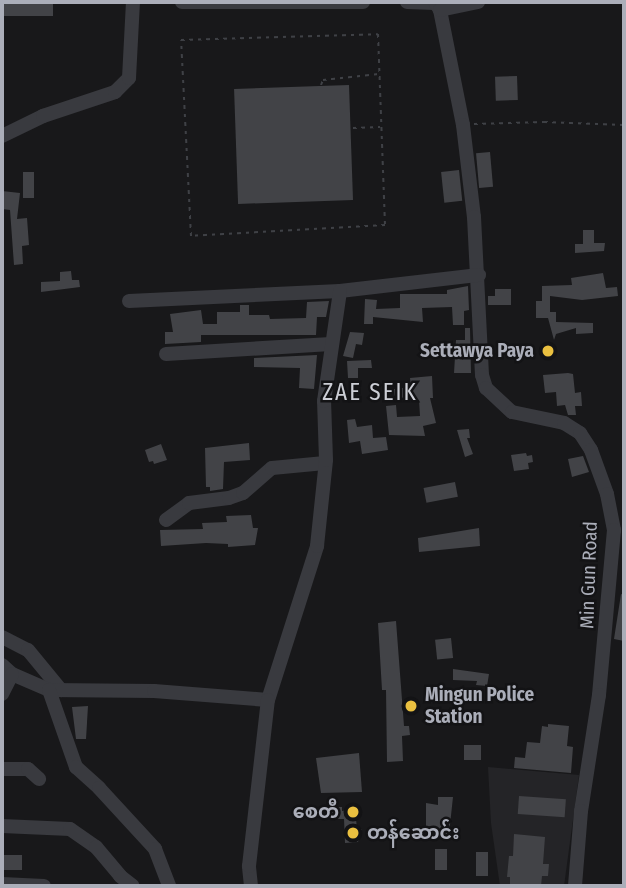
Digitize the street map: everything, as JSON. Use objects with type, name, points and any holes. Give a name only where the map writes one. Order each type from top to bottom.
[{"type":"street","points":[[2,136],[43,116],[115,92],[129,78],[134,2]]},
{"type":"street","points":[[182,2],[363,2]]},
{"type":"street","points":[[407,2],[437,5],[478,2]]},
{"type":"street","name":"Min Gun Road","points":[[437,5],[463,125],[479,275],[482,375],[486,388],[512,412],[564,423],[580,433],[591,450],[607,494],[614,530],[603,658],[581,811],[575,886]]},
{"type":"street","points":[[129,301],[340,290],[479,275]]},
{"type":"street","points":[[251,886],[249,866],[268,700],[317,546],[326,463],[324,401],[340,290]]},
{"type":"street","points":[[166,354],[331,344]]},
{"type":"street","points":[[166,520],[188,503],[229,498],[243,493],[272,468],[326,463]]},
{"type":"street","points":[[2,637],[28,650],[55,690],[76,767],[155,849],[169,886]]},
{"type":"street","points":[[2,694],[7,670],[55,690],[154,691],[268,700]]},
{"type":"street","points":[[2,769],[28,769],[39,779]]},
{"type":"street","points":[[2,826],[70,829],[96,847],[120,876],[133,886]]},
{"type":"street","points":[[2,884],[44,886]]},
{"type":"path","points":[[378,34],[381,127],[385,225],[191,236],[181,40],[378,34]]},
{"type":"path","points":[[321,85],[323,80],[379,74]]},
{"type":"path","points":[[463,125],[495,122],[624,125]]},
{"type":"path","points":[[353,128],[381,127]]},
{"type":"shaded area","points":[[488,767],[579,775],[564,886],[500,886],[491,823]]},
{"type":"building","points":[[2,4],[53,4],[53,16],[2,16]]},
{"type":"building","points":[[517,76],[518,100],[496,101],[495,77]]},
{"type":"building","points":[[349,85],[353,200],[238,204],[234,89]]},
{"type":"building","points":[[490,152],[493,187],[479,188],[476,153]]},
{"type":"building","points":[[459,170],[462,201],[444,203],[441,172]]},
{"type":"building","points":[[23,172],[34,172],[34,198],[23,198]]},
{"type":"building","points":[[2,191],[20,193],[17,219],[27,218],[29,245],[22,246],[23,264],[14,265],[10,210],[2,209]]},
{"type":"building","points":[[583,230],[594,230],[594,243],[605,243],[604,251],[575,253],[575,244],[583,244]]},
{"type":"building","points":[[71,271],[72,280],[79,280],[80,287],[41,292],[41,282],[60,281],[60,272]]},
{"type":"building","points":[[603,273],[606,288],[617,287],[618,296],[582,300],[550,296],[550,312],[556,312],[556,322],[593,323],[593,333],[576,334],[576,328],[556,334],[554,340],[548,318],[536,318],[536,301],[542,301],[542,286],[572,285],[571,278]]},
{"type":"building","points":[[468,286],[469,310],[464,311],[464,325],[453,325],[452,307],[422,308],[423,322],[373,317],[373,324],[364,324],[365,299],[377,300],[376,309],[400,308],[400,294],[447,294],[447,290]]},
{"type":"building","points":[[495,289],[511,289],[511,305],[488,305],[488,296],[495,296]]},
{"type":"building","points":[[329,301],[326,317],[317,317],[316,335],[201,335],[201,342],[165,344],[165,332],[173,332],[170,314],[201,310],[203,324],[217,324],[217,312],[240,312],[240,305],[249,305],[249,315],[269,315],[270,319],[306,318],[307,302]]},
{"type":"building","points":[[465,328],[470,328],[471,373],[454,373],[456,340],[465,340]]},
{"type":"building","points":[[350,332],[364,333],[362,345],[356,344],[353,358],[343,356]]},
{"type":"building","points":[[317,355],[314,389],[299,388],[300,368],[254,367],[254,358]]},
{"type":"building","points":[[371,360],[372,368],[358,368],[358,378],[348,378],[347,361]]},
{"type":"building","points":[[573,374],[575,393],[581,392],[582,406],[575,406],[576,415],[568,415],[565,405],[557,406],[556,392],[545,393],[543,375]]},
{"type":"building","points":[[432,376],[433,398],[430,398],[436,423],[423,426],[425,436],[389,435],[386,406],[396,405],[397,417],[420,416],[419,400],[414,401],[414,397],[395,398],[394,389],[411,387],[410,378]]},
{"type":"building","points":[[355,419],[357,427],[372,425],[373,438],[386,437],[388,450],[362,454],[360,441],[349,443],[347,420]]},
{"type":"building","points":[[469,429],[470,438],[467,438],[473,454],[465,457],[457,430]]},
{"type":"building","points":[[249,443],[250,460],[224,462],[223,489],[210,491],[210,487],[206,487],[205,448]]},
{"type":"building","points":[[161,444],[167,460],[154,464],[153,461],[149,462],[145,450]]},
{"type":"building","points":[[526,453],[527,456],[532,455],[533,462],[528,463],[529,469],[514,471],[511,455]]},
{"type":"building","points":[[583,456],[589,472],[572,477],[568,459]]},
{"type":"building","points":[[455,482],[458,497],[426,503],[424,488]]},
{"type":"building","points":[[251,515],[253,528],[258,528],[255,545],[228,547],[228,544],[206,543],[161,546],[160,530],[203,529],[202,523],[227,522],[226,516]]},
{"type":"building","points":[[479,528],[480,546],[419,552],[418,538]]},
{"type":"building","points":[[621,594],[624,595],[624,641],[614,639]]},
{"type":"building","points":[[396,621],[404,726],[409,726],[410,735],[402,736],[403,761],[387,762],[386,690],[382,690],[378,623]]},
{"type":"building","points":[[451,638],[453,658],[437,660],[435,640]]},
{"type":"building","points":[[453,669],[489,674],[487,686],[476,685],[477,681],[453,680]]},
{"type":"building","points":[[88,706],[86,739],[76,739],[72,707]]},
{"type":"building","points":[[548,724],[569,726],[567,746],[573,747],[571,773],[514,768],[515,757],[525,758],[527,742],[540,743],[542,726],[548,727]]},
{"type":"building","points":[[464,745],[481,745],[481,760],[464,760]]},
{"type":"building","points":[[359,753],[362,792],[321,793],[316,758]]},
{"type":"building","points":[[519,796],[566,799],[565,817],[518,814]]},
{"type":"building","points":[[438,797],[453,797],[449,834],[426,833],[426,803],[438,805]]},
{"type":"building","points":[[331,807],[342,807],[342,811],[355,809],[357,829],[362,829],[358,842],[345,843],[344,819],[331,819]]},
{"type":"building","points":[[514,834],[545,837],[543,864],[549,864],[548,876],[542,876],[541,886],[510,886],[510,877],[507,877],[509,856],[513,856]]},
{"type":"building","points":[[435,849],[447,849],[447,870],[435,870]]},
{"type":"building","points":[[476,852],[488,852],[488,876],[476,876]]},
{"type":"building","points":[[4,855],[22,855],[22,870],[4,870]]},
{"type":"place","name":"Settawya Paya","points":[[548,351]]},
{"type":"place","name":"Mingun Police Station","points":[[411,706]]},
{"type":"place","name":"စေတီ","points":[[353,812]]},
{"type":"place","name":"တန်ဆောင်း","points":[[353,833]]},
{"type":"district","name":"ZAE SEIK","points":[[370,392]]}]
